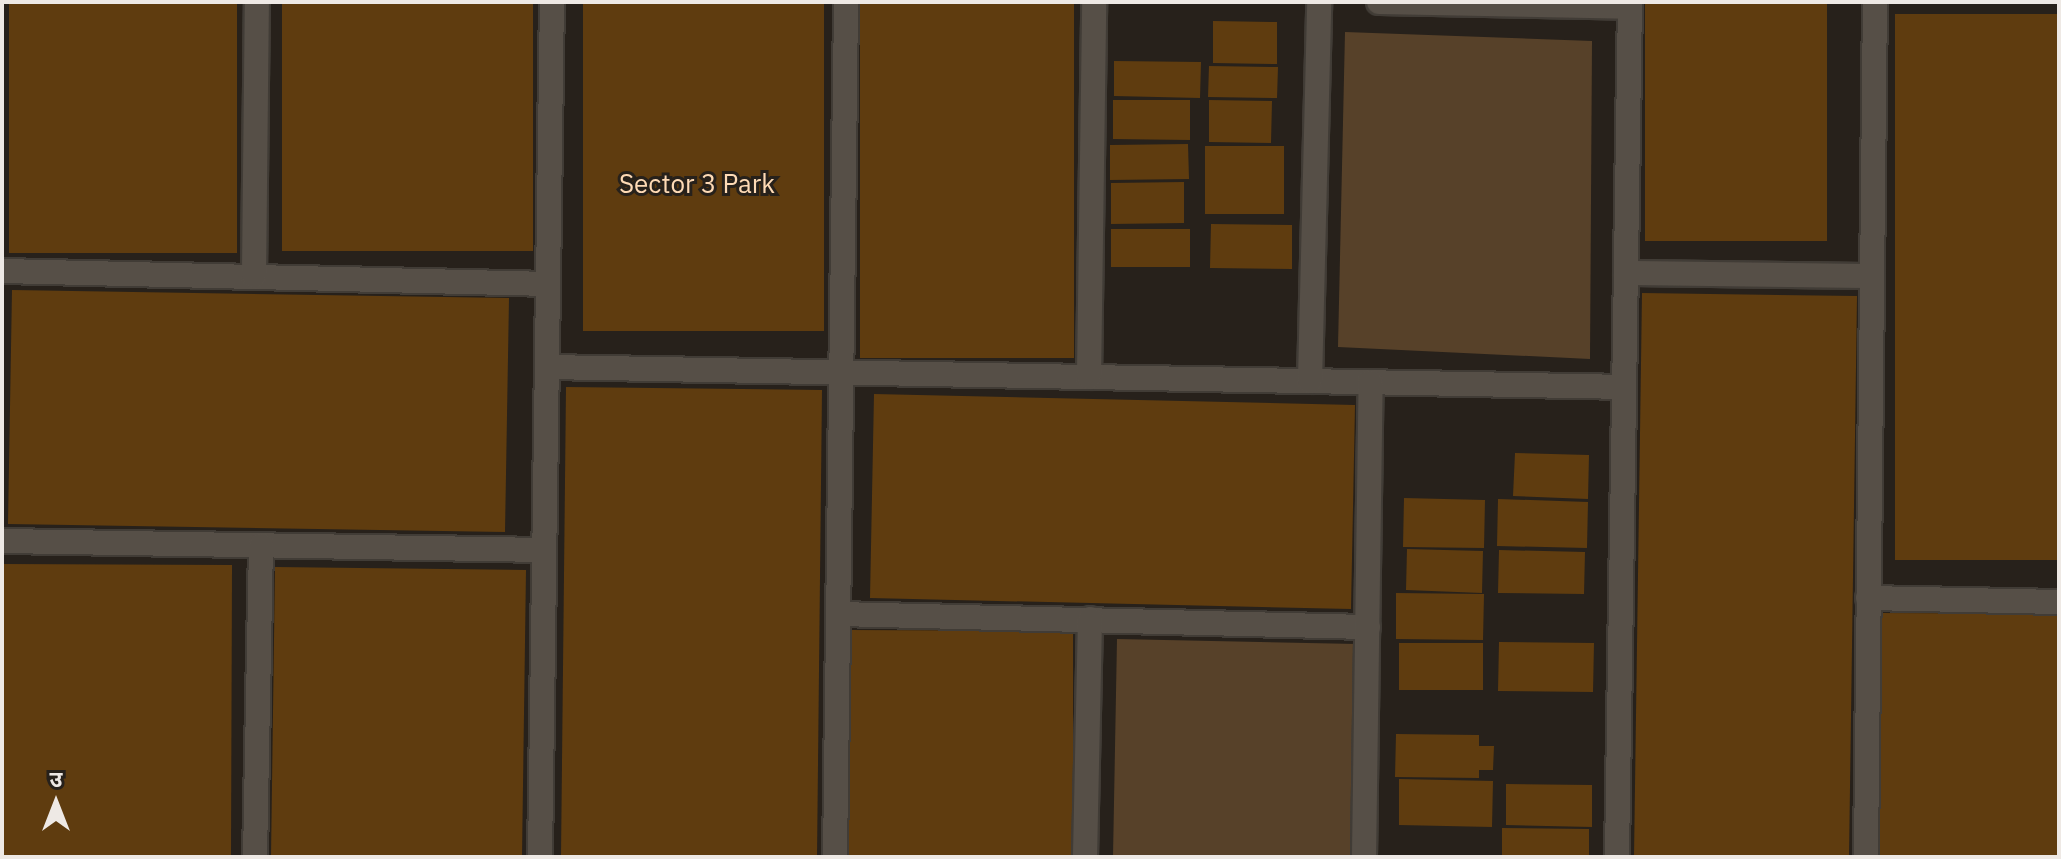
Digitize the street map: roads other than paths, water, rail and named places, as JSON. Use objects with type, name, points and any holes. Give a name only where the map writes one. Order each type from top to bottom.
[{"type":"street","points":[[254,276],[257,2]]},
{"type":"street","points":[[540,857],[552,2]]},
{"type":"street","points":[[835,857],[846,2]]},
{"type":"street","points":[[1089,377],[1094,2]]},
{"type":"street","points":[[1310,381],[1319,2]]},
{"type":"street","points":[[1379,2],[1630,4],[1617,857]]},
{"type":"street","points":[[1866,857],[1875,2]]},
{"type":"street","points":[[2,271],[548,284]]},
{"type":"street","points":[[1626,273],[1872,276]]},
{"type":"street","points":[[547,367],[1624,387]]},
{"type":"street","points":[[1364,857],[1371,382]]},
{"type":"street","points":[[2,541],[544,550]]},
{"type":"street","points":[[255,857],[261,545]]},
{"type":"street","points":[[1868,598],[2059,602]]},
{"type":"street","points":[[838,614],[1368,627]]},
{"type":"street","points":[[1085,857],[1090,619]]},
{"type":"park label","name":"Sector 3 Park","points":[[697,184]]}]
